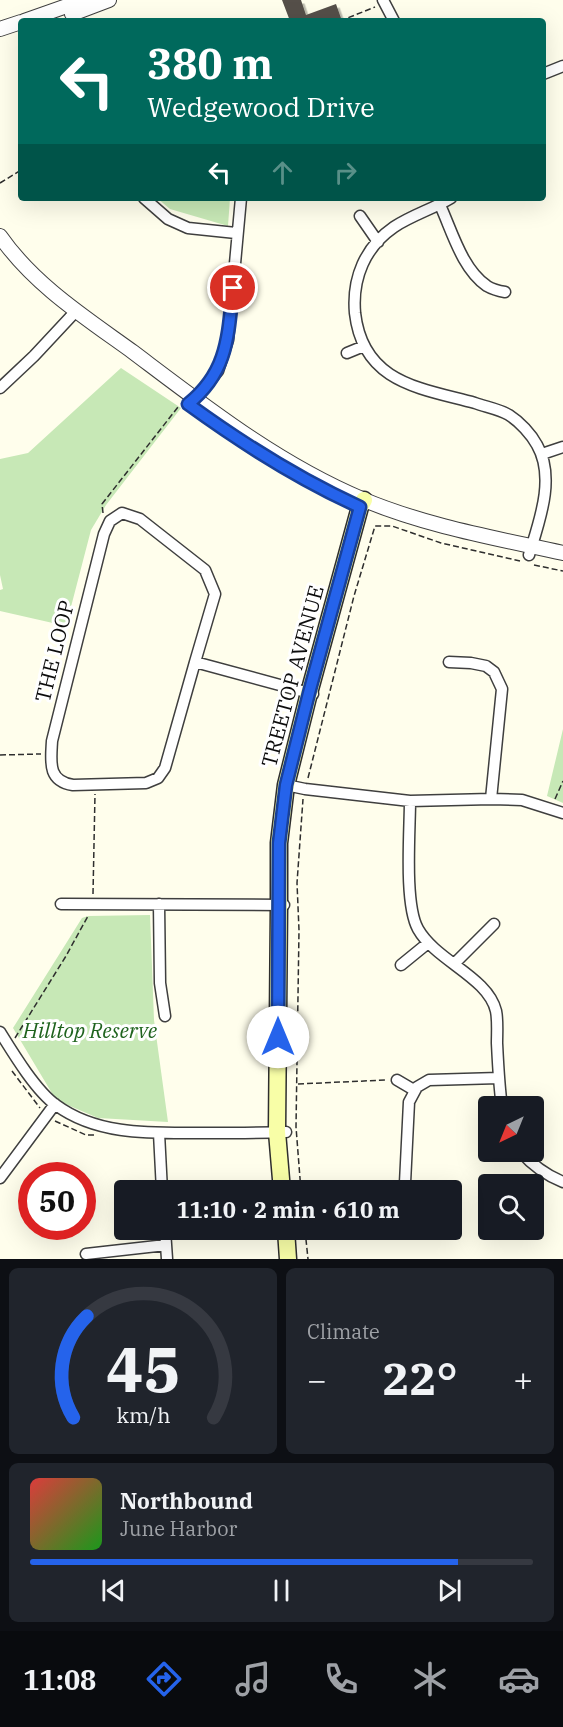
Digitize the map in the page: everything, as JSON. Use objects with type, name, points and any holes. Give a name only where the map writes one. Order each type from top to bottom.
[{"type":"main road","name":"TREETOP AVENUE","points":[[282,1180],[283,905],[279,843],[295,786],[312,694],[366,505]]},
{"type":"main road","name":"TREETOP AVENUE","points":[[281,1132],[288,1180]]},
{"type":"main road","points":[[287,1240],[288,1259]]},
{"type":"main road","points":[[295,1240],[296,1259]]},
{"type":"street","points":[[33,18],[84,0]]},
{"type":"street","points":[[59,18],[110,0]]},
{"type":"street","points":[[379,4],[391,18]]},
{"type":"street","points":[[0,29],[18,23]]},
{"type":"street","points":[[0,39],[18,33]]},
{"type":"street","points":[[546,73],[563,66]]},
{"type":"street","points":[[147,201],[168,219],[188,228],[236,233]]},
{"type":"street","points":[[187,402],[218,371],[228,340],[241,201]]},
{"type":"street","points":[[446,201],[394,227],[368,252],[356,283],[354,302],[357,324],[364,346],[378,365],[394,379],[495,409],[509,415],[528,432],[542,454],[546,480],[541,515],[527,556]]},
{"type":"street","points":[[440,205],[468,266],[489,287],[505,292]]},
{"type":"street","points":[[360,216],[378,242]]},
{"type":"street","points":[[0,236],[25,266],[74,314]]},
{"type":"street","points":[[0,250],[31,284],[74,314],[233,437],[292,474],[366,505],[446,528],[527,556],[563,562]]},
{"type":"street","points":[[0,388],[74,314]]},
{"type":"street","points":[[347,352],[364,346]]},
{"type":"street","points":[[542,454],[563,447]]},
{"type":"street","name":"THE LOOP","points":[[122,513],[140,519],[205,570],[215,594],[195,662],[165,768],[158,778],[146,783],[95,784],[63,783],[54,775],[51,767],[52,741],[104,534],[110,521],[122,513]]},
{"type":"street","points":[[527,556],[563,553]]},
{"type":"street","points":[[195,662],[312,694]]},
{"type":"street","points":[[449,662],[486,666],[494,672],[502,689],[491,798]]},
{"type":"street","points":[[295,786],[410,801],[491,798],[522,800],[558,811]]},
{"type":"street","points":[[410,801],[412,913],[417,927],[428,943],[439,954],[470,975],[488,994],[495,1010],[501,1096]]},
{"type":"street","points":[[61,904],[283,905]]},
{"type":"street","points":[[159,904],[160,983],[165,1016]]},
{"type":"street","points":[[454,964],[494,924]]},
{"type":"street","points":[[401,965],[428,943]]},
{"type":"street","points":[[0,1032],[26,1071],[55,1104],[76,1117],[100,1126],[159,1133],[281,1132]]},
{"type":"street","points":[[405,1180],[409,1102],[414,1090],[429,1080],[499,1078]]},
{"type":"street","points":[[397,1080],[414,1090]]},
{"type":"street","points":[[0,1178],[55,1104]]},
{"type":"street","points":[[159,1133],[161,1180]]},
{"type":"street","points":[[532,1162],[550,1177],[563,1182]]},
{"type":"street","points":[[166,1240],[167,1259]]},
{"type":"street","points":[[86,1254],[166,1245]]},
{"type":"path","points":[[347,18],[379,4]]},
{"type":"path","points":[[0,183],[18,172]]},
{"type":"path","points":[[110,521],[102,512],[102,504],[187,402]]},
{"type":"path","points":[[300,1180],[296,1127],[299,930],[295,786],[309,782],[307,776],[375,526],[392,526],[441,543],[527,556],[563,571]]},
{"type":"path","points":[[0,755],[51,754]]},
{"type":"path","points":[[558,811],[563,781]]},
{"type":"path","points":[[8,1044],[17,1036],[66,956],[93,904],[95,784]]},
{"type":"path","points":[[297,1084],[397,1080]]},
{"type":"path","points":[[306,1240],[308,1259]]},
{"type":"green space","points":[[161,201],[230,201],[228,226],[170,209]]},
{"type":"green space","points":[[121,368],[181,408],[106,505],[91,530],[66,626],[0,611],[0,590],[3,589],[0,575],[0,459],[28,453]]},
{"type":"green space","points":[[563,729],[563,803],[547,796]]},
{"type":"green space","name":"Hilltop Reserve","points":[[150,915],[154,1020],[168,1122],[98,1118],[56,1100],[13,1028],[82,918]]},
{"type":"building","points":[[282,0],[301,0],[306,15],[336,4],[341,18],[289,18]]},
{"type":"route","points":[[233,288],[228,340],[218,371],[188,404],[233,437],[292,474],[360,507],[286,785],[279,843],[278,1037]]}]
